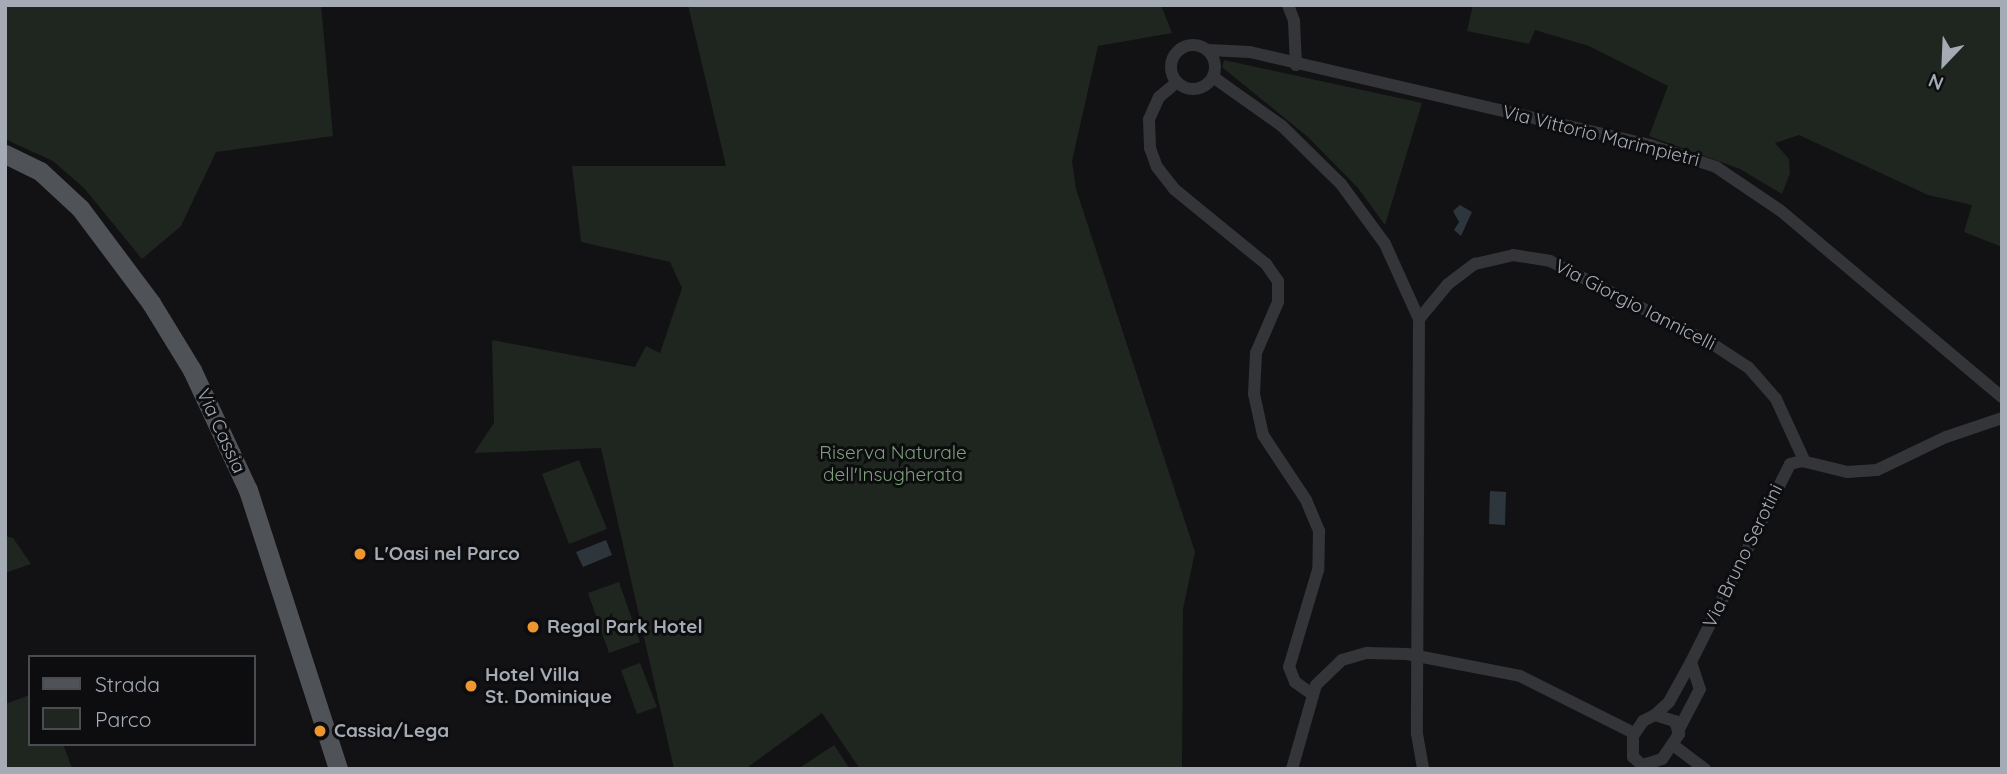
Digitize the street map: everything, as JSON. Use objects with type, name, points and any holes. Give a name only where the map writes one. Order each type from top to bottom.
[{"type":"main road","name":"Via Cassia","points":[[5,154],[45,175],[80,208],[151,303],[192,370],[248,489],[338,769]]},
{"type":"street","points":[[1288,5],[1294,20],[1296,65]]},
{"type":"street","points":[[1194,44],[1208,50],[1215,63],[1213,77],[1196,89],[1177,82],[1171,69],[1174,54],[1194,44]]},
{"type":"street","name":"Via Vittorio Marimpietri","points":[[1208,50],[1243,51],[1637,142],[1716,167],[1781,211],[2002,397]]},
{"type":"street","points":[[1213,77],[1282,125],[1341,184],[1385,244],[1419,319],[1417,656],[1418,741],[1423,769]]},
{"type":"street","points":[[1177,82],[1159,97],[1149,119],[1150,148],[1159,172],[1266,264],[1278,281],[1278,302],[1256,353],[1254,394],[1263,435],[1306,500],[1319,531],[1318,570],[1289,667],[1296,682],[1312,694]]},
{"type":"street","name":"Via Giorgio Iannicelli","points":[[1419,319],[1448,284],[1475,264],[1519,255],[1550,261],[1714,345],[1749,368],[1776,399],[1805,462]]},
{"type":"street","points":[[1805,462],[1847,472],[1877,470],[1946,437],[2002,418]]},
{"type":"street","name":"Via Bruno Serotini","points":[[1655,715],[1669,702],[1691,662],[1783,473],[1793,462],[1805,462]]},
{"type":"street","points":[[1292,769],[1312,694],[1327,672],[1349,657],[1375,652],[1417,656],[1532,680],[1634,733]]},
{"type":"street","points":[[1679,729],[1670,718],[1655,715],[1634,733],[1632,753],[1638,766],[1656,763],[1673,745],[1700,690],[1691,662]]},
{"type":"street","points":[[1673,745],[1705,769]]},
{"type":"green space","points":[[5,5],[321,5],[333,136],[216,152],[181,226],[142,259],[84,188],[53,161],[5,139]]},
{"type":"green space","name":"Riserva Naturale dell'Insugherata","points":[[688,5],[1161,5],[1172,33],[1098,46],[1072,161],[1076,189],[1195,552],[1183,609],[1182,769],[860,769],[822,713],[748,767],[674,769],[601,448],[474,453],[494,423],[492,340],[635,367],[646,346],[660,353],[682,288],[670,262],[581,242],[572,166],[726,166]]},
{"type":"green space","points":[[1473,5],[2002,5],[2002,247],[1964,232],[1972,205],[1928,195],[1799,135],[1775,143],[1789,159],[1790,173],[1782,194],[1740,169],[1649,136],[1668,86],[1589,46],[1535,30],[1529,44],[1467,31]]},
{"type":"green space","points":[[1224,60],[1422,103],[1385,225],[1358,188],[1308,137],[1222,67]]},
{"type":"green space","points":[[579,460],[607,529],[569,544],[542,474]]},
{"type":"green space","points":[[5,536],[13,538],[31,564],[5,573]]},
{"type":"green space","points":[[619,582],[640,642],[609,653],[588,593]]},
{"type":"green space","points":[[640,663],[657,707],[637,714],[621,670]]},
{"type":"green space","points":[[28,696],[28,746],[64,746],[72,768],[5,769],[5,704]]},
{"type":"green space","points":[[834,745],[850,769],[798,769]]},
{"type":"shaded area","points":[[1460,205],[1472,212],[1461,236],[1454,230],[1459,222],[1453,211]]},
{"type":"shaded area","points":[[1490,491],[1506,492],[1505,525],[1489,524]]},
{"type":"shaded area","points":[[606,540],[612,555],[583,567],[576,552]]},
{"type":"place","name":"L'Oasi nel Parco","points":[[360,554]]},
{"type":"place","name":"Regal Park Hotel","points":[[533,627]]},
{"type":"place","name":"Hotel Villa St. Dominique","points":[[471,686]]},
{"type":"place","name":"Cassia/Lega","points":[[320,731]]}]
